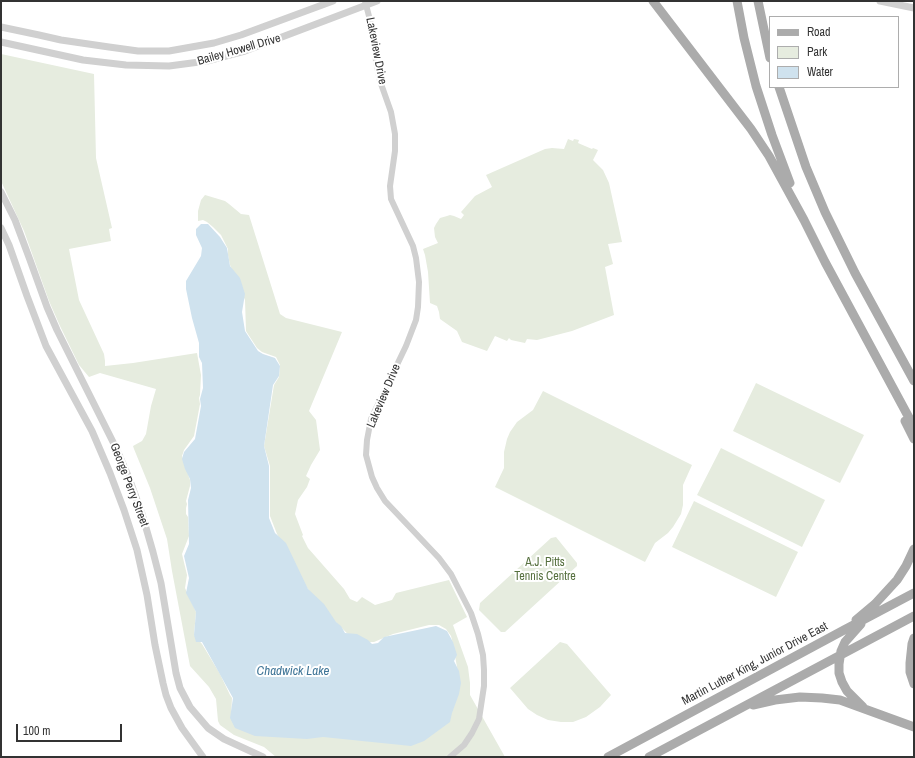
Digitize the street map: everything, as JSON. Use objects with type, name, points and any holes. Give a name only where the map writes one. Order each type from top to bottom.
[{"type":"main road","points":[[653,1],[755,135],[769,156],[914,427]]},
{"type":"main road","points":[[657,1],[661,11]]},
{"type":"main road","points":[[737,1],[746,46],[763,110],[804,220]]},
{"type":"main road","points":[[758,1],[769,53]]},
{"type":"main road","points":[[779,88],[806,167],[822,205],[856,273],[914,375]]},
{"type":"main road","points":[[891,336],[914,381]]},
{"type":"main road","points":[[891,385],[899,408],[914,439]]},
{"type":"main road","points":[[844,630],[875,604],[897,580],[914,549]]},
{"type":"main road","name":"Martin Luther King, Junior Drive East","points":[[608,757],[914,593]]},
{"type":"main road","points":[[649,757],[914,616]]},
{"type":"main road","points":[[866,618],[845,642],[840,656],[839,673],[847,691],[866,709]]},
{"type":"main road","points":[[914,638],[912,644],[910,672],[914,684]]},
{"type":"main road","points":[[740,708],[775,700],[800,697],[822,698],[840,700],[914,727]]},
{"type":"street","name":"Bailey Howell Drive","points":[[1,27],[60,40],[109,47],[138,51],[169,51],[214,43],[241,35],[333,1]]},
{"type":"street","name":"Bailey Howell Drive","points":[[1,42],[83,60],[126,66],[169,66],[207,61],[245,51],[366,3],[377,1]]},
{"type":"street","points":[[880,1],[914,8]]},
{"type":"street","name":"Lakeview Drive","points":[[366,3],[379,74],[396,134],[390,186],[391,200],[413,246],[419,282],[416,320],[406,346],[371,419],[366,455],[372,477],[385,500],[440,558],[451,574],[471,613],[478,634],[483,656],[484,670],[479,719],[464,745],[450,757]]},
{"type":"street","name":"George Perry Street","points":[[1,192],[15,220],[47,307],[116,448],[129,478],[144,522],[159,577],[180,688],[190,707],[208,728],[224,739],[263,757]]},
{"type":"street","name":"George Perry Street","points":[[1,228],[9,245],[46,346],[92,431],[110,473],[137,550],[166,695],[182,728],[203,757]]},
{"type":"green space","points":[[1,54],[94,74],[96,158],[112,228],[109,229],[111,241],[69,249],[79,300],[104,354],[105,366],[197,353],[201,375],[199,398],[200,404],[194,436],[184,450],[182,456],[190,480],[186,501],[189,536],[182,554],[187,575],[185,588],[196,612],[194,635],[202,644],[232,698],[231,717],[460,683],[451,636],[446,629],[439,625],[429,625],[393,634],[374,642],[363,642],[353,639],[321,608],[296,572],[277,534],[270,516],[270,466],[264,446],[274,385],[279,377],[280,365],[276,357],[262,352],[257,348],[246,331],[245,300],[230,265],[228,249],[221,235],[213,227],[203,220],[198,221],[198,211],[201,200],[205,195],[225,201],[241,214],[249,215],[280,314],[286,318],[342,332],[309,411],[316,420],[320,450],[306,476],[310,479],[307,487],[298,500],[295,514],[303,535],[302,536],[308,548],[344,589],[350,599],[357,602],[362,597],[375,605],[392,600],[396,593],[449,580],[467,617],[453,625],[468,667],[470,695],[505,757],[276,757],[264,747],[234,735],[220,725],[218,721],[216,699],[209,687],[190,666],[167,539],[150,488],[133,446],[142,441],[146,434],[156,389],[100,373],[89,377],[79,365],[60,326],[49,301],[24,231],[1,181]]},
{"type":"green space","points":[[568,139],[573,141],[574,139],[579,140],[578,143],[598,150],[593,160],[603,170],[609,183],[622,242],[608,244],[613,264],[605,267],[614,315],[572,331],[537,340],[527,339],[525,343],[511,340],[509,338],[507,341],[495,336],[487,351],[462,342],[457,331],[440,319],[437,306],[430,303],[428,272],[423,249],[438,243],[435,237],[434,228],[436,224],[440,218],[450,215],[461,219],[464,215],[461,212],[475,196],[492,187],[486,175],[545,149],[564,149]]},
{"type":"green space","points":[[756,383],[864,435],[840,483],[733,431]]},
{"type":"green space","points":[[543,391],[692,465],[683,485],[683,505],[681,514],[668,533],[655,543],[645,562],[495,487],[504,468],[504,452],[510,432],[517,422],[533,410]]},
{"type":"green space","points":[[721,448],[825,500],[802,547],[697,495]]},
{"type":"green space","points":[[694,501],[798,552],[776,597],[672,547]]},
{"type":"green space","name":"A.J. Pitts Tennis Centre","points":[[556,537],[577,563],[577,566],[505,632],[501,632],[479,610],[480,603],[551,538]]},
{"type":"green space","points":[[560,642],[567,644],[611,695],[600,707],[586,717],[573,722],[548,720],[537,715],[528,709],[510,688]]},
{"type":"water","name":"Chadwick Lake","points":[[201,224],[208,224],[220,237],[227,248],[230,266],[240,278],[245,294],[242,312],[245,331],[258,351],[275,358],[280,366],[279,376],[273,385],[264,446],[269,466],[269,518],[275,533],[286,543],[308,589],[324,604],[345,633],[357,634],[372,644],[378,643],[384,637],[436,626],[447,631],[453,642],[457,655],[454,661],[459,671],[461,683],[459,694],[450,722],[424,741],[411,746],[323,737],[307,739],[255,736],[235,728],[230,718],[233,698],[202,642],[196,642],[194,635],[196,612],[186,593],[189,578],[184,556],[189,544],[188,500],[191,488],[190,479],[182,459],[184,452],[195,439],[201,406],[200,399],[203,388],[202,363],[199,357],[199,343],[186,289],[186,281],[201,256],[202,248],[196,235],[196,229]]}]
